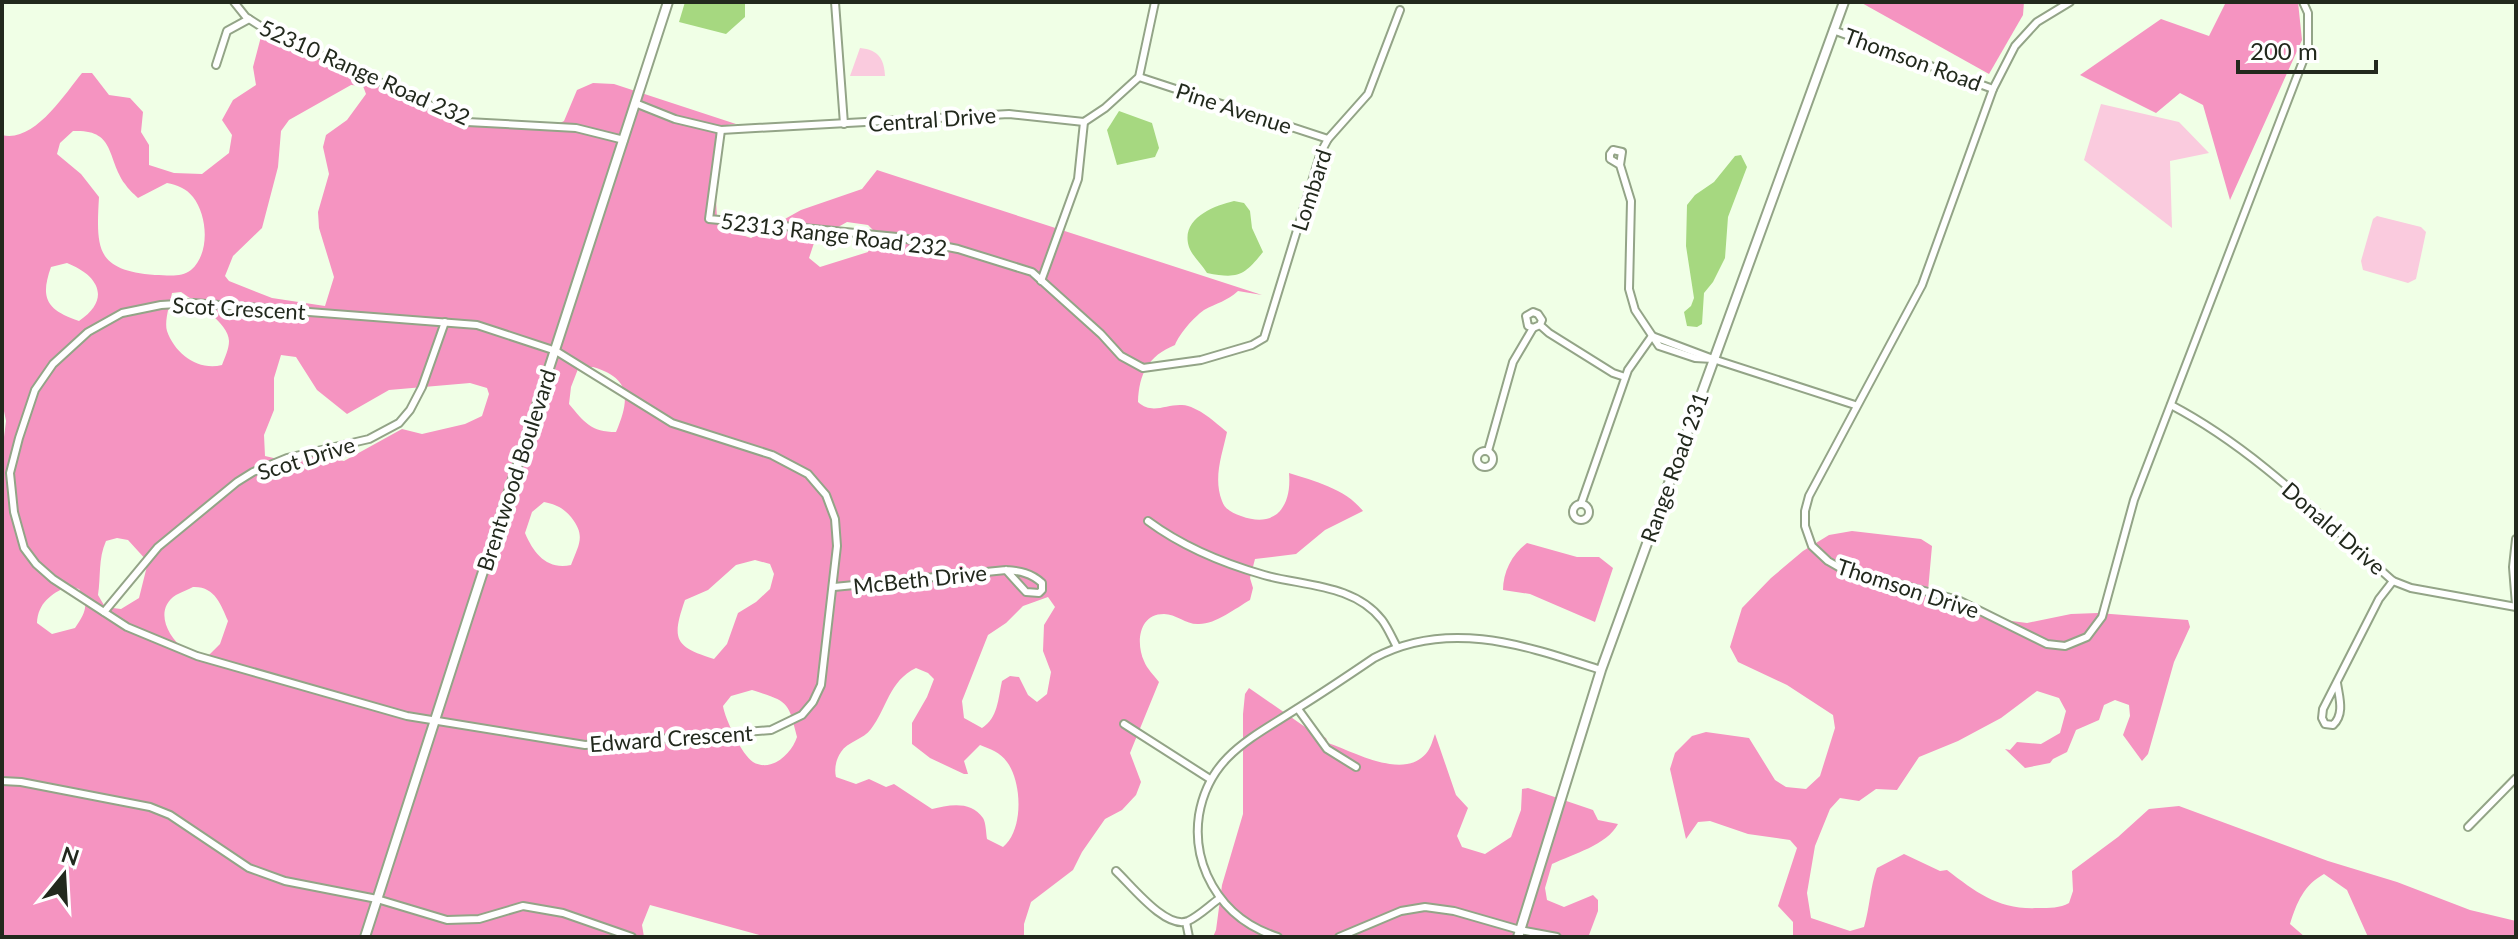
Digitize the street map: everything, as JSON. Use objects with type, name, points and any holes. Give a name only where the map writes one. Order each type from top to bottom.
[{"type":"street","name":"52310 Range Road 232","points":[[234,2],[249,19],[268,31],[467,122],[576,128],[624,140]]},
{"type":"street","name":"Brentwood Boulevard","points":[[365,937],[432,722],[668,2]]},
{"type":"street","points":[[835,2],[844,124]]},
{"type":"street","points":[[1041,281],[1078,179],[1084,122],[1105,108],[1139,77],[1155,2]]},
{"type":"street","name":"Range Road 231","points":[[1519,934],[1601,670],[1844,2]]},
{"type":"street","name":"Thomson Drive","points":[[2070,2],[2037,22],[2015,46],[1993,89],[1922,285],[1855,405],[1809,496],[1805,511],[1805,526],[1812,546],[1842,569],[1958,600],[2047,644],[2065,646],[2087,637],[2102,617],[2134,500],[2308,48],[2308,13],[2303,2]]},
{"type":"street","name":"Lombard","points":[[1264,338],[1321,152],[1328,139],[1368,94],[1400,10]]},
{"type":"street","name":"52310 Range Road 232","points":[[216,65],[227,31],[249,19]]},
{"type":"street","name":"Thomson Road","points":[[1833,30],[1993,89]]},
{"type":"street","name":"Pine Avenue","points":[[1139,77],[1328,139]]},
{"type":"street","name":"Central Drive","points":[[635,103],[675,119],[721,130],[1009,114],[1084,122]]},
{"type":"street","name":"52313 Range Road 232","points":[[721,130],[709,219],[897,237],[958,249],[1032,272],[1121,356],[1143,368],[1201,360],[1252,345],[1264,338]]},
{"type":"street","points":[[1620,165],[1631,201],[1629,289],[1639,318],[1662,348],[1695,358],[1713,359],[1855,405]]},
{"type":"street","name":"Scot Crescent","points":[[432,722],[197,656],[127,627],[53,579],[24,548],[14,512],[10,473],[35,390],[53,364],[88,332],[122,313],[161,305],[193,303],[477,325],[556,351]]},
{"type":"street","name":"Scot Drive","points":[[104,612],[158,547],[245,477],[287,458],[369,439],[399,423],[422,387],[445,322]]},
{"type":"street","points":[[1488,451],[1513,362],[1536,327],[1625,377]]},
{"type":"street","points":[[1581,504],[1625,377],[1652,336]]},
{"type":"street","name":"Edward Crescent","points":[[432,722],[585,745],[771,730],[802,715],[821,685],[837,546],[835,519],[826,495],[808,474],[772,455],[672,423],[556,351]]},
{"type":"street","name":"Donald Drive","points":[[2171,405],[2209,425],[2242,448],[2393,581],[2411,588],[2516,606]]},
{"type":"street","points":[[1148,521],[1186,545],[1226,563],[1330,589],[1359,602],[1379,617],[1397,647]]},
{"type":"street","points":[[2516,539],[2513,567],[2516,606]]},
{"type":"street","name":"McBeth Drive","points":[[834,587],[1006,570],[1035,576],[1042,583],[1042,590],[1039,593],[1026,592],[1006,570]]},
{"type":"street","points":[[2337,683],[2339,720],[2333,725],[2325,724],[2323,709],[2379,599],[2393,581]]},
{"type":"street","points":[[1278,937],[1249,924],[1220,898],[1204,868],[1198,844],[1198,819],[1210,779],[1230,754],[1374,658],[1397,647],[1439,638],[1479,637],[1511,643],[1601,670]]},
{"type":"street","points":[[1298,709],[1327,749],[1356,767]]},
{"type":"street","points":[[1124,724],[1210,779]]},
{"type":"street","points":[[2468,827],[2516,780]]},
{"type":"street","points":[[2,781],[150,807],[170,815],[256,871],[285,881],[377,899],[447,920],[479,919],[523,906],[563,913],[632,937]]},
{"type":"street","points":[[1116,871],[1163,917],[1177,923],[1186,922],[1220,898]]},
{"type":"street","points":[[1339,937],[1401,911],[1425,907],[1454,911],[1519,934],[1557,937]]},
{"type":"street","points":[[1186,922],[1189,937]]},
{"type":"shaded area","points":[[685,2],[745,2],[745,17],[726,34],[679,22]]},
{"type":"shaded area","points":[[1860,2],[2024,2],[2023,15],[1989,74]]},
{"type":"shaded area","points":[[2226,2],[2298,2],[2302,40],[2230,200],[2203,105],[2180,93],[2156,113],[2080,75],[2161,19],[2209,36]]},
{"type":"shaded area","points":[[272,25],[298,34],[344,67],[477,125],[552,127],[564,121],[577,90],[593,83],[614,84],[736,124],[727,125],[720,150],[716,188],[718,227],[751,238],[801,210],[862,189],[877,170],[1262,295],[1238,291],[1200,313],[1175,345],[1158,355],[1147,367],[1140,383],[1138,402],[1149,408],[1176,405],[1194,408],[1227,432],[1218,484],[1223,504],[1232,512],[1253,519],[1272,517],[1279,512],[1288,495],[1289,473],[1339,491],[1363,511],[1325,530],[1296,554],[1255,559],[1250,578],[1253,588],[1250,600],[1219,619],[1195,624],[1164,614],[1155,615],[1144,624],[1140,639],[1141,654],[1159,682],[1130,753],[1141,782],[1136,795],[1122,810],[1105,819],[1073,870],[1031,902],[1024,924],[1024,937],[767,937],[650,905],[642,925],[644,937],[2,937],[2,453],[6,421],[2,401],[2,135],[14,136],[37,125],[82,73],[92,73],[109,95],[130,98],[143,112],[141,132],[149,145],[149,165],[174,173],[202,174],[229,153],[232,135],[222,120],[233,100],[256,85],[253,67],[263,29]],"holes":[[[351,85],[363,86],[366,94],[347,120],[326,135],[323,147],[329,174],[318,212],[319,228],[334,277],[325,306],[272,298],[229,281],[225,276],[233,256],[262,228],[278,167],[281,131],[289,120]],[[73,131],[87,132],[103,140],[125,184],[138,198],[167,183],[187,191],[198,205],[204,224],[204,245],[197,263],[187,273],[169,276],[136,272],[111,262],[100,244],[99,197],[81,174],[57,154],[60,143]],[[847,222],[868,225],[874,231],[868,252],[820,267],[809,258],[815,240]],[[67,263],[87,274],[97,288],[98,296],[89,313],[79,321],[59,312],[48,302],[46,287],[51,267]],[[181,292],[210,313],[223,327],[229,341],[222,365],[204,365],[188,359],[171,339],[166,327],[172,293]],[[281,355],[296,357],[317,390],[347,414],[389,390],[470,383],[487,388],[489,394],[482,416],[465,424],[422,434],[402,429],[344,461],[310,454],[282,460],[265,456],[264,435],[274,410],[274,378]],[[593,367],[605,372],[615,377],[624,391],[624,409],[616,432],[589,425],[569,404],[578,369]],[[544,502],[568,514],[580,535],[571,565],[563,566],[542,559],[525,533],[532,512]],[[117,538],[128,540],[148,562],[139,598],[121,609],[105,607],[98,595],[106,541]],[[755,560],[770,564],[774,574],[770,589],[738,613],[727,644],[714,659],[691,650],[680,640],[678,624],[685,600],[708,590],[736,565]],[[68,586],[79,589],[85,609],[75,628],[52,634],[37,623],[40,610],[51,596]],[[193,587],[201,588],[212,593],[220,603],[228,621],[220,644],[208,656],[184,649],[168,630],[164,615],[169,601]],[[1048,597],[1055,607],[1044,625],[1043,651],[1051,672],[1047,694],[1037,702],[1028,695],[1019,677],[1010,676],[1002,681],[994,713],[982,728],[964,718],[962,701],[988,635],[1023,606]],[[916,668],[934,679],[912,723],[912,744],[930,758],[968,774],[964,761],[980,745],[998,753],[1007,762],[1016,781],[1018,806],[1015,829],[1003,847],[987,839],[983,818],[972,808],[952,805],[932,809],[894,784],[886,787],[869,779],[856,784],[836,777],[836,764],[841,752],[871,729],[894,687]],[[752,690],[764,694],[785,704],[797,737],[780,760],[760,765],[744,752],[723,706],[731,696]]]},
{"type":"shaded area","points":[[860,48],[879,56],[885,76],[850,76]]},
{"type":"shaded area","points":[[2101,104],[2179,122],[2209,153],[2170,161],[2172,228],[2084,160]]},
{"type":"shaded area","points":[[1119,111],[1152,123],[1159,148],[1155,157],[1117,165],[1107,130]]},
{"type":"shaded area","points":[[1741,155],[1747,167],[1728,217],[1725,258],[1704,293],[1702,324],[1687,326],[1684,312],[1694,298],[1686,246],[1687,205],[1695,195],[1714,182],[1735,156]]},
{"type":"shaded area","points":[[1234,201],[1244,203],[1250,211],[1252,228],[1263,252],[1240,274],[1226,276],[1207,273],[1189,247],[1189,229],[1208,210]]},
{"type":"shaded area","points":[[2377,216],[2421,227],[2426,232],[2416,279],[2408,283],[2363,270],[2361,261],[2373,219]]},
{"type":"shaded area","points":[[1852,531],[1921,539],[1932,546],[1927,602],[1943,612],[2027,623],[2071,614],[2098,613],[2188,620],[2190,627],[2174,662],[2148,754],[2142,761],[2123,735],[2130,716],[2129,705],[2115,700],[2104,705],[2099,720],[2076,730],[2067,752],[2050,763],[2025,768],[2005,749],[2010,750],[2017,742],[2041,744],[2060,733],[2066,711],[2059,698],[2037,691],[2001,718],[1919,757],[1897,790],[1876,789],[1859,801],[1840,798],[1830,809],[1815,846],[1807,893],[1811,918],[1850,931],[1864,927],[1877,868],[1904,854],[1940,871],[1947,870],[1979,893],[2000,903],[2024,908],[2062,906],[2069,903],[2073,891],[2072,871],[2149,809],[2179,806],[2470,910],[2516,921],[2516,937],[2368,937],[2347,890],[2324,874],[2311,883],[2302,895],[2290,924],[2305,937],[1793,937],[1793,922],[1778,906],[1797,848],[1790,840],[1748,834],[1710,821],[1698,822],[1686,839],[1670,769],[1675,753],[1692,736],[1706,732],[1749,738],[1775,780],[1786,787],[1806,789],[1820,776],[1835,728],[1833,715],[1787,685],[1738,662],[1730,647],[1742,608],[1771,578],[1803,551],[1829,535]]},
{"type":"shaded area","points":[[1527,543],[1577,557],[1599,557],[1613,568],[1595,622],[1530,594],[1503,590],[1509,564]]},
{"type":"shaded area","points":[[1249,688],[1326,738],[1328,743],[1380,762],[1407,764],[1418,760],[1429,749],[1435,734],[1456,795],[1468,808],[1457,836],[1462,847],[1485,854],[1511,837],[1521,810],[1522,789],[1528,788],[1593,810],[1598,820],[1618,824],[1598,843],[1552,864],[1545,888],[1547,900],[1564,907],[1593,895],[1598,900],[1598,911],[1589,935],[1592,937],[1213,937],[1222,885],[1243,814],[1243,714],[1245,694]]}]
